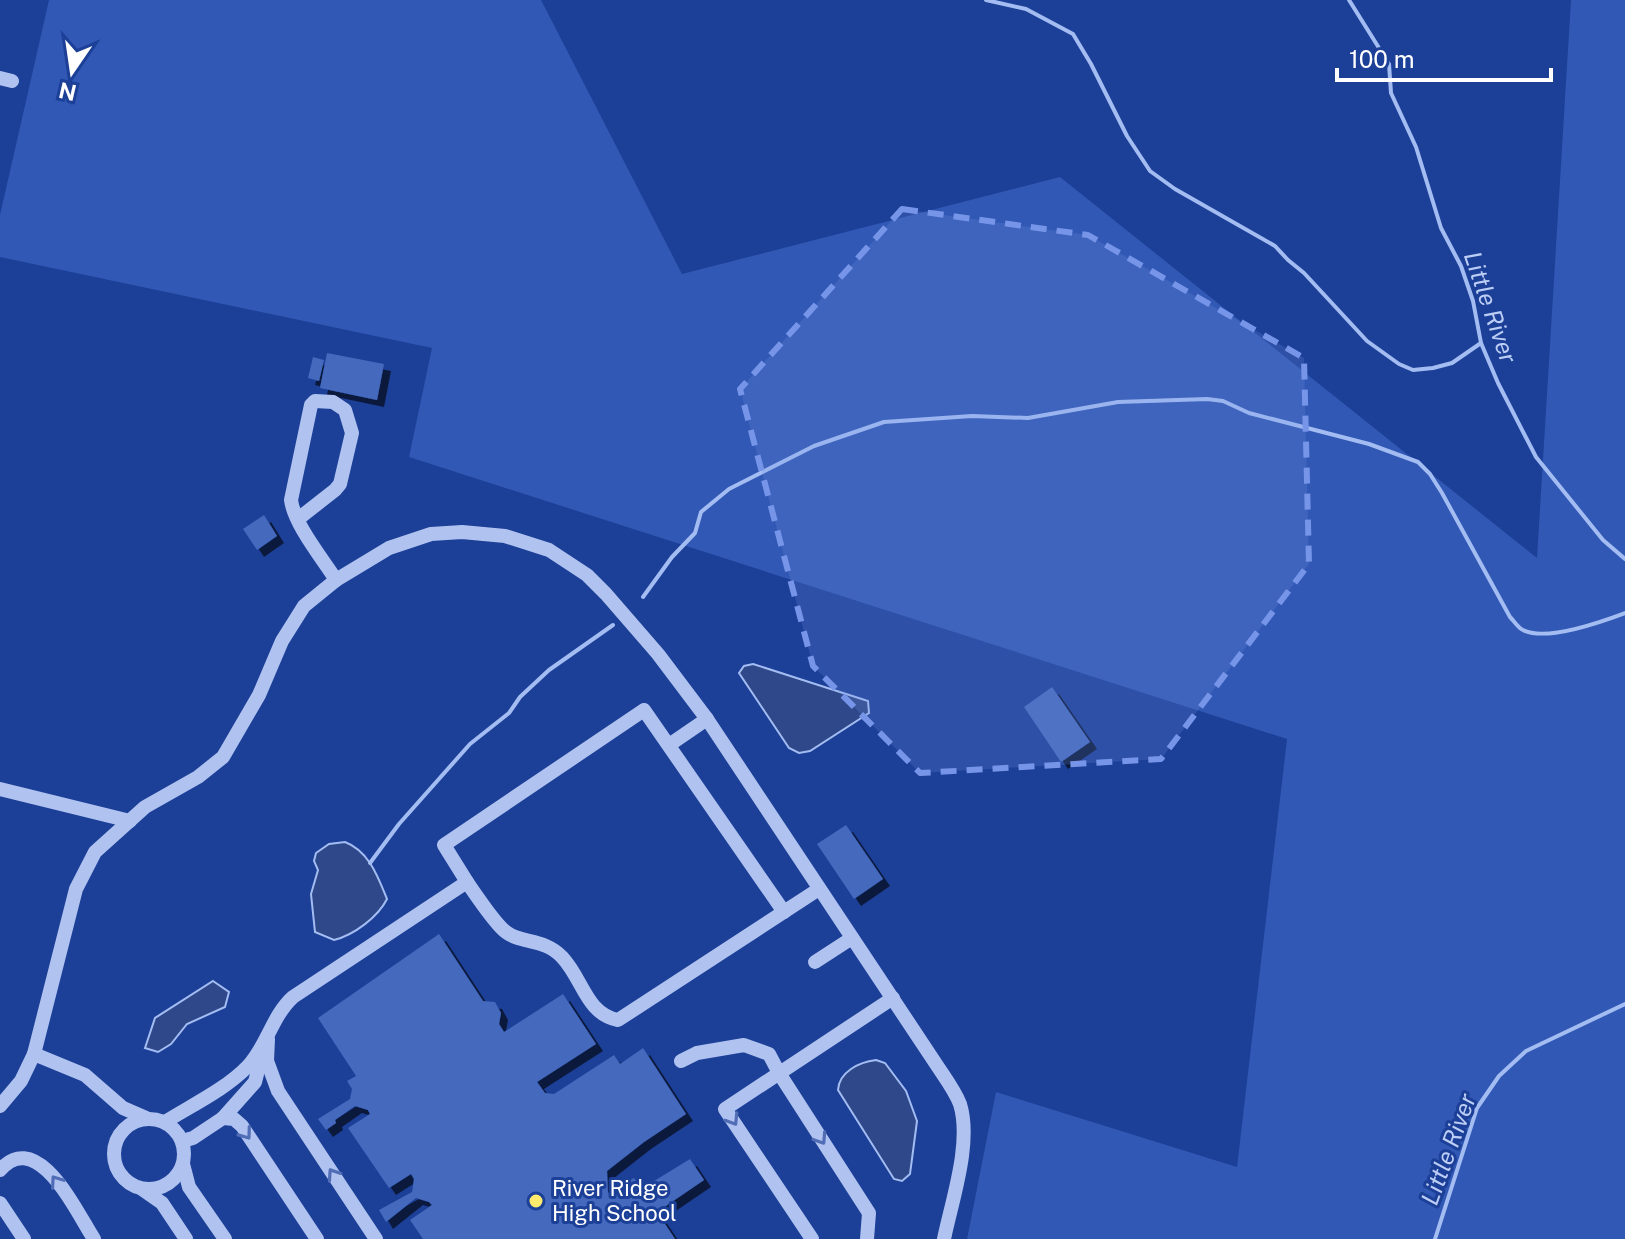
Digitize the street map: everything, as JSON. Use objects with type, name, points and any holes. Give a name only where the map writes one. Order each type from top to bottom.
[{"type":"street","points":[[298,519],[340,484],[352,433],[345,410],[333,402],[315,401],[311,405],[291,500],[298,519],[336,580]]},
{"type":"street","points":[[0,1106],[21,1081],[34,1054],[76,889],[95,852],[145,807],[198,777],[223,757],[259,695],[282,641],[304,606],[336,580],[389,548],[431,534],[481,532],[549,550],[587,575],[606,594],[658,654],[707,719],[893,998],[960,1104],[963,1142],[944,1239]]},
{"type":"street","points":[[784,912],[644,710],[444,845],[467,882],[506,933],[549,946],[563,958],[594,1008],[605,1018],[618,1020],[784,912],[819,889]]},
{"type":"street","points":[[669,745],[707,719]]},
{"type":"street","points":[[0,789],[130,821]]},
{"type":"street","points":[[165,1122],[248,1066],[293,997],[467,882]]},
{"type":"street","points":[[815,962],[852,938]]},
{"type":"street","points":[[812,1239],[725,1109],[893,998]]},
{"type":"street","points":[[182,1141],[193,1138],[223,1118],[255,1082],[268,1034]]},
{"type":"street","points":[[268,1034],[267,1061],[283,1098],[376,1239]]},
{"type":"street","points":[[681,1061],[697,1053],[744,1045],[769,1054],[869,1213],[867,1239]]},
{"type":"street","points":[[34,1054],[85,1075],[133,1113],[165,1122],[176,1131],[182,1141],[189,1187],[225,1239]]},
{"type":"street","points":[[234,1078],[255,1082],[283,1098]]},
{"type":"street","points":[[114,1101],[118,1135],[114,1146],[116,1168],[131,1185],[162,1203],[186,1239]]},
{"type":"street","points":[[118,1135],[135,1121],[146,1118]]},
{"type":"street","points":[[223,1118],[234,1119],[242,1126],[317,1239]]},
{"type":"street","points":[[0,1170],[12,1159],[23,1157],[42,1164],[94,1239]]},
{"type":"street","points":[[142,1189],[163,1186],[172,1181],[183,1163]]},
{"type":"street","points":[[0,1203],[24,1239]]},
{"type":"highlighted area","points":[[902,209],[1088,235],[1304,358],[1309,564],[1161,759],[920,773],[813,666],[740,389]]},
{"type":"shaded area","points":[[49,0],[541,0],[682,274],[1060,177],[1537,558],[1571,0],[1625,0],[1625,1239],[967,1239],[996,1092],[1237,1167],[1287,739],[409,457],[432,348],[0,257],[0,215]]},
{"type":"shaded area","points":[[753,664],[868,701],[869,713],[810,751],[799,753],[789,748],[739,673],[744,666]]},
{"type":"shaded area","points":[[345,842],[366,858],[387,899],[365,924],[334,940],[315,932],[311,894],[318,870],[314,861],[316,853],[329,844]]},
{"type":"shaded area","points":[[213,981],[229,992],[225,1007],[187,1024],[171,1044],[158,1052],[145,1048],[155,1018]]},
{"type":"shaded area","points":[[876,1060],[885,1063],[906,1091],[917,1121],[910,1174],[902,1181],[894,1179],[838,1090],[842,1078],[851,1069]]},
{"type":"building","points":[[327,353],[384,364],[377,400],[320,388]]},
{"type":"building","points":[[313,357],[324,360],[319,381],[308,378]]},
{"type":"building","points":[[264,515],[277,536],[257,550],[243,529]]},
{"type":"building","points":[[1052,687],[1090,742],[1061,762],[1024,707]]},
{"type":"building","points":[[846,825],[883,879],[854,899],[817,844]]},
{"type":"building","points":[[439,934],[483,1001],[495,1002],[501,1013],[499,1024],[504,1032],[563,994],[596,1044],[537,1082],[545,1093],[554,1094],[614,1055],[620,1064],[643,1048],[686,1114],[607,1171],[608,1193],[634,1178],[641,1189],[690,1159],[704,1180],[657,1212],[675,1239],[423,1239],[410,1220],[432,1205],[416,1198],[386,1222],[379,1210],[412,1192],[414,1179],[411,1174],[389,1188],[348,1128],[370,1114],[368,1110],[355,1106],[326,1130],[318,1119],[350,1099],[352,1089],[347,1081],[356,1076],[318,1018]]},
{"type":"waterway","points":[[986,0],[1026,9],[1073,34],[1127,136],[1150,171],[1175,189],[1275,246],[1367,341],[1399,364],[1413,370],[1433,368],[1452,363],[1481,343]]},
{"type":"waterway","name":"Little River","points":[[1349,0],[1389,64],[1391,93],[1416,147],[1441,228],[1461,266],[1473,301],[1481,343],[1498,383],[1536,457],[1603,540],[1625,559]]},
{"type":"waterway","points":[[643,597],[672,557],[695,533],[701,512],[729,489],[814,446],[884,422],[972,416],[1028,418],[1118,402],[1207,399],[1369,444],[1418,462],[1442,493],[1510,617],[1523,630],[1545,634],[1559,632],[1625,613]]},
{"type":"waterway","points":[[370,863],[399,824],[470,744],[509,713],[520,697],[549,670],[613,625]]},
{"type":"waterway","name":"Little River","points":[[1435,1239],[1477,1108],[1499,1076],[1526,1051],[1625,1004]]},
{"type":"place","name":"River Ridge High School","points":[[536,1201]]}]
